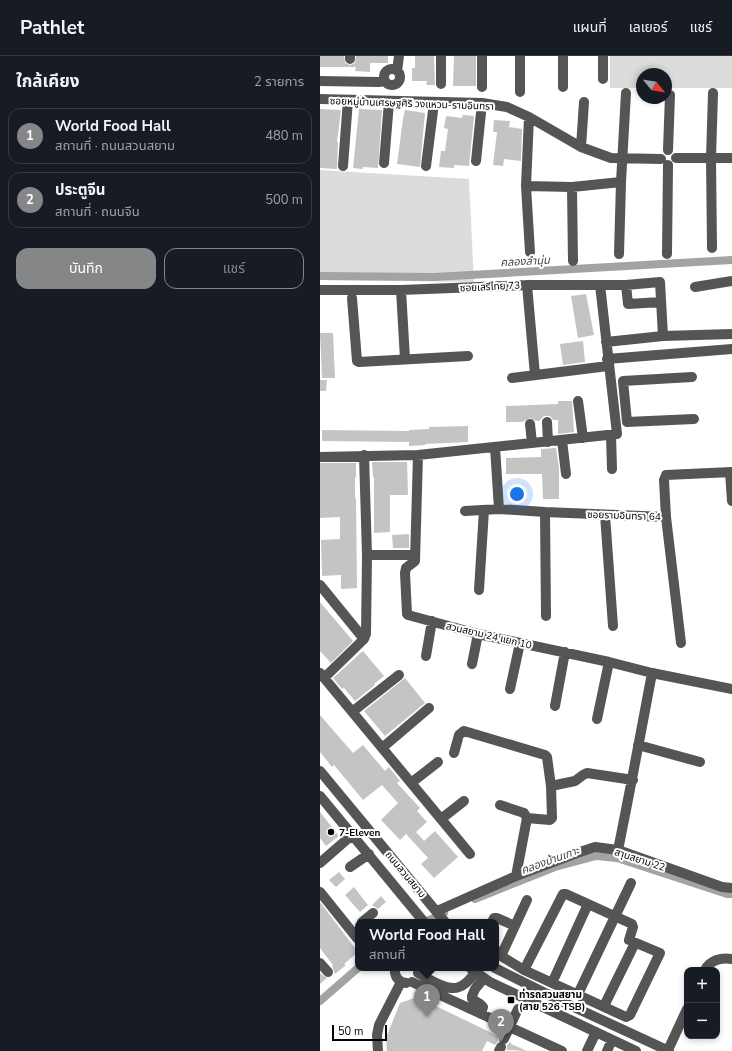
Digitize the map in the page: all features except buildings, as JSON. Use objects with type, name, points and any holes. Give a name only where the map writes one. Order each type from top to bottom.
[{"type":"street","points":[[320,81],[385,81],[392,85],[396,84],[400,78],[397,71],[399,56]]},
{"type":"street","points":[[440,84],[441,56]]},
{"type":"street","points":[[482,56],[482,87]]},
{"type":"street","points":[[520,56],[520,92]]},
{"type":"street","points":[[563,56],[563,87]]},
{"type":"street","points":[[603,56],[603,79]]},
{"type":"street","points":[[619,254],[626,93]]},
{"type":"street","points":[[712,248],[711,158],[713,93]]},
{"type":"street","name":"ซอยหมู่บ้านเศรษฐศิริ วงแหวน-รามอินทรา","points":[[320,99],[482,104],[507,107],[529,117],[581,147],[610,158],[664,162]]},
{"type":"street","points":[[343,166],[348,100]]},
{"type":"street","points":[[384,163],[389,102]]},
{"type":"street","points":[[581,147],[584,102]]},
{"type":"street","points":[[426,166],[434,103]]},
{"type":"street","points":[[476,161],[482,104]]},
{"type":"street","points":[[667,254],[664,152],[668,150],[670,104]]},
{"type":"street","points":[[529,117],[526,186],[530,252]]},
{"type":"street","points":[[668,150],[673,152],[676,158]]},
{"type":"street","points":[[676,158],[732,158]]},
{"type":"street","points":[[664,162],[672,164],[676,158]]},
{"type":"street","points":[[526,186],[572,187],[621,182]]},
{"type":"street","points":[[572,187],[573,261]]},
{"type":"street","points":[[695,287],[732,281]]},
{"type":"street","name":"ซอยเสรีไทย 73","points":[[320,290],[401,290],[527,285],[626,285],[660,282],[661,302]]},
{"type":"street","points":[[527,285],[535,375]]},
{"type":"street","points":[[320,457],[418,455],[615,435],[617,433],[610,384],[600,285]]},
{"type":"street","points":[[626,285],[628,304],[661,302],[663,336]]},
{"type":"street","points":[[401,290],[405,359]]},
{"type":"street","points":[[352,298],[357,361],[468,356]]},
{"type":"street","points":[[606,342],[663,336],[732,334]]},
{"type":"street","points":[[512,378],[608,362],[732,349]]},
{"type":"street","points":[[610,384],[623,381],[692,377]]},
{"type":"street","points":[[623,381],[627,422],[694,419]]},
{"type":"street","points":[[578,401],[583,438]]},
{"type":"street","points":[[547,422],[548,442]]},
{"type":"street","points":[[530,424],[532,443]]},
{"type":"street","points":[[611,435],[612,469]]},
{"type":"street","points":[[562,440],[566,474]]},
{"type":"street","points":[[495,447],[499,509]]},
{"type":"street","points":[[367,555],[415,555],[418,455]]},
{"type":"street","points":[[364,456],[367,555],[366,634],[364,639],[322,675],[470,854]]},
{"type":"street","points":[[731,472],[732,501]]},
{"type":"street","name":"ซอยรามอินทรา 64","points":[[466,511],[499,509],[666,517],[664,480],[666,475],[731,472]]},
{"type":"street","points":[[479,590],[484,510]]},
{"type":"street","points":[[545,512],[546,616]]},
{"type":"street","points":[[605,515],[613,626]]},
{"type":"street","points":[[666,517],[680,643]]},
{"type":"street","name":"สวนสยาม 24 แยก 10","points":[[415,555],[415,562],[406,568],[405,573],[407,614],[478,634],[565,652],[652,673],[732,689]]},
{"type":"street","points":[[320,585],[364,639]]},
{"type":"street","points":[[426,656],[432,622]]},
{"type":"street","points":[[472,664],[478,634]]},
{"type":"street","points":[[510,689],[520,643]]},
{"type":"street","points":[[555,706],[565,652]]},
{"type":"street","points":[[597,719],[609,662]]},
{"type":"street","points":[[618,850],[633,780],[652,673]]},
{"type":"street","points":[[352,712],[399,675]]},
{"type":"street","points":[[382,748],[429,708]]},
{"type":"street","points":[[454,753],[459,735],[464,732],[545,755],[548,759],[551,786],[551,819],[527,818]]},
{"type":"street","points":[[638,745],[700,762]]},
{"type":"street","points":[[411,783],[438,762]]},
{"type":"street","name":"ถนนสวนสยาม","points":[[320,771],[443,919]]},
{"type":"street","points":[[551,786],[578,780],[586,773],[633,780]]},
{"type":"street","name":"ถนนสวนสยาม","points":[[320,796],[422,919]]},
{"type":"street","points":[[441,819],[464,800]]},
{"type":"street","points":[[500,804],[524,813],[527,818],[516,876]]},
{"type":"street","points":[[320,863],[352,835]]},
{"type":"street","name":"สาุนสยาม 22","points":[[437,911],[516,876],[595,847],[618,850],[722,887],[732,888]]},
{"type":"street","points":[[350,867],[368,854]]},
{"type":"street","points":[[560,1001],[573,992],[616,916],[631,883]]},
{"type":"street","points":[[320,892],[355,931]]},
{"type":"street","points":[[499,954],[524,970],[628,1016],[660,953],[630,940],[633,927],[632,924],[566,894],[561,896],[524,970]]},
{"type":"street","points":[[499,951],[515,926],[528,900]]},
{"type":"street","points":[[552,983],[588,904]]},
{"type":"street","points":[[366,919],[373,913]]},
{"type":"street","points":[[494,919],[497,918],[515,926]]},
{"type":"street","points":[[604,1006],[635,943]]},
{"type":"street","points":[[706,967],[716,960],[725,958],[732,959]]},
{"type":"street","points":[[320,963],[328,972]]},
{"type":"street","points":[[499,970],[560,1001],[669,1051],[684,1016]]},
{"type":"street","points":[[395,971],[395,976],[401,982],[412,982],[562,1051]]},
{"type":"street","points":[[412,982],[415,980],[418,971],[438,984],[451,988],[458,988],[465,984],[476,973]]},
{"type":"street","points":[[476,973],[472,999],[483,1007],[481,1014]]},
{"type":"street","points":[[476,973],[636,1051]]},
{"type":"street","points":[[378,1051],[377,1035],[379,1025],[401,982]]},
{"type":"street","points":[[560,1001],[563,1009],[567,1012],[599,1028],[600,1030],[588,1051]]},
{"type":"street","points":[[501,1046],[518,1008]]},
{"type":"street","points":[[628,1032],[625,1039],[626,1041],[646,1051]]},
{"type":"street","points":[[607,1051],[612,1040]]},
{"type":"shaded area","points":[[610,56],[732,56],[732,88],[672,88],[672,68],[636,68],[636,88],[610,88]]},
{"type":"shaded area","points":[[320,170],[469,179],[474,282],[320,280]]},
{"type":"waterway","name":"คลองลำนุ่น","points":[[320,276],[434,277],[732,260]]},
{"type":"waterway","name":"คลองบ้านเกาะ","points":[[475,899],[555,867],[596,856],[617,858],[727,894],[732,894]]},
{"type":"waterway","name":"คลองบ้านเกาะ","points":[[431,919],[444,913]]},
{"type":"waterway","name":"คลองบ้านเกาะ","points":[[320,1001],[355,971]]},
{"type":"place","name":"7-Eleven","points":[[331,832]]},
{"type":"place","name":"ท่ารถสวนสยาม (สาย 526 TSB)","points":[[511,1000]]},
{"type":"place","name":"World Food Hall","points":[[427,1017]]},
{"type":"place","name":"ประตูจีน","points":[[501,1042]]}]
